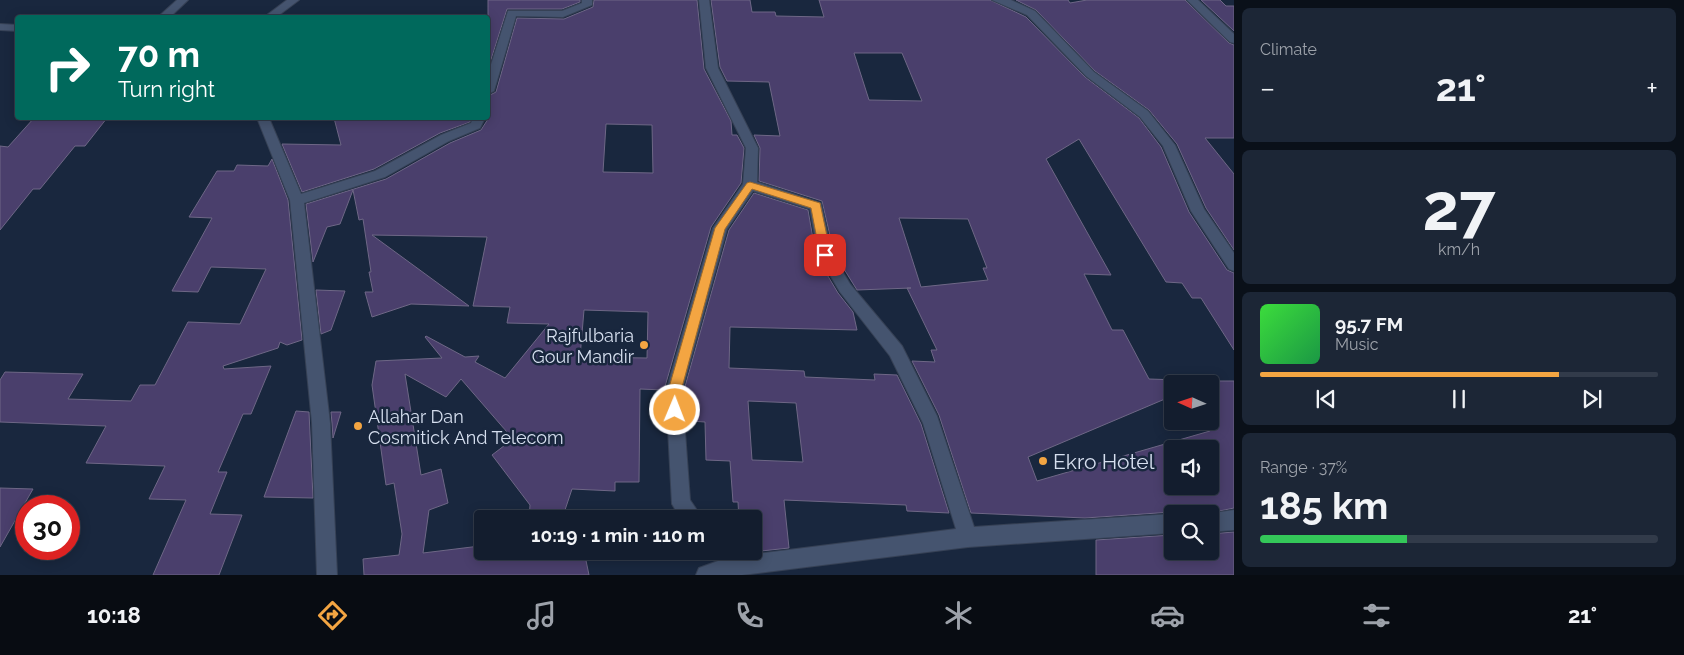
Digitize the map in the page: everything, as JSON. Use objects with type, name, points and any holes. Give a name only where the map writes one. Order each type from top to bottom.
[{"type":"street","points":[[166,15],[183,0]]},
{"type":"street","points":[[272,15],[294,0]]},
{"type":"street","points":[[490,84],[512,13],[563,14],[587,5],[587,0]]},
{"type":"street","points":[[687,510],[682,504],[674,391],[720,228],[750,185],[752,148],[712,68],[704,0]]},
{"type":"street","points":[[997,0],[1005,1],[1031,13],[1090,74],[1144,114],[1168,145],[1198,211],[1234,265]]},
{"type":"street","points":[[1192,0],[1234,40]]},
{"type":"street","points":[[0,27],[15,28]]},
{"type":"street","points":[[264,120],[297,200],[321,423],[327,575]]},
{"type":"street","points":[[297,200],[380,174],[445,138],[476,125],[478,120]]},
{"type":"street","points":[[750,185],[816,206],[825,255],[845,288],[896,351],[931,422],[968,537]]},
{"type":"street","points":[[1219,521],[1234,520]]},
{"type":"street","points":[[706,575],[735,566],[968,537],[1164,525]]},
{"type":"street","points":[[730,560],[735,566]]},
{"type":"building","points":[[488,0],[580,0],[580,2],[562,9],[507,9],[490,63],[490,15],[488,15]]},
{"type":"building","points":[[594,0],[697,0],[704,69],[731,121],[732,135],[737,135],[744,148],[741,183],[711,227],[664,390],[640,389],[639,482],[615,482],[615,491],[572,489],[565,510],[530,510],[530,505],[492,455],[513,439],[461,379],[446,397],[405,374],[421,475],[441,469],[448,503],[429,510],[423,553],[474,547],[474,560],[586,560],[589,575],[364,575],[363,559],[399,555],[402,534],[394,483],[386,485],[372,385],[376,361],[442,358],[426,336],[465,357],[479,356],[475,362],[505,378],[549,324],[507,323],[510,307],[473,306],[487,237],[372,235],[469,306],[411,304],[372,317],[365,292],[373,292],[369,272],[371,272],[363,219],[359,220],[353,190],[340,224],[327,227],[313,262],[306,204],[386,179],[450,143],[481,130],[487,120],[490,120],[490,95],[496,92],[517,18],[564,19],[593,7]],"holes":[[[606,124],[652,125],[653,173],[603,172]],[[584,310],[648,312],[647,358],[580,357]]]},
{"type":"building","points":[[711,0],[750,0],[752,12],[775,12],[776,16],[824,17],[819,0],[990,0],[1026,17],[1085,77],[1139,118],[1161,147],[1189,212],[1227,270],[1234,273],[1234,350],[1201,298],[1192,298],[1182,283],[1166,282],[1079,139],[1046,159],[1111,275],[1084,274],[1112,330],[1123,330],[1149,379],[1164,380],[1164,399],[1028,457],[1037,481],[1164,444],[1164,495],[1219,495],[1219,440],[1179,440],[1210,430],[1219,430],[1219,381],[1234,381],[1234,508],[1219,511],[1219,505],[1164,505],[1164,513],[1085,518],[971,513],[939,415],[912,361],[935,362],[931,350],[937,350],[907,288],[857,290],[834,253],[822,201],[759,181],[760,148],[754,135],[780,136],[769,82],[727,81],[720,67]],"holes":[[[854,53],[902,53],[922,101],[869,100]],[[899,218],[968,219],[987,268],[983,268],[988,280],[921,287]]]},
{"type":"building","points":[[1016,0],[1068,0],[1070,3],[1087,0],[1185,0],[1229,43],[1234,45],[1234,138],[1205,138],[1234,174],[1234,250],[1206,208],[1177,144],[1149,110],[1095,71],[1036,10]]},
{"type":"building","points":[[1201,0],[1220,0],[1226,6],[1234,6],[1234,31]]},
{"type":"building","points":[[32,120],[105,120],[85,146],[75,146],[40,189],[33,189],[0,230],[0,146],[8,147]]},
{"type":"building","points":[[335,120],[471,120],[470,122],[440,133],[374,169],[302,192],[282,144],[341,145]]},
{"type":"building","points":[[272,159],[288,200],[302,340],[287,345],[280,342],[278,348],[223,366],[224,369],[271,366],[251,414],[243,414],[218,472],[227,472],[210,514],[242,515],[219,575],[153,575],[186,500],[149,499],[165,466],[86,463],[106,426],[0,422],[0,380],[5,372],[83,374],[68,399],[131,401],[140,385],[155,385],[188,322],[240,324],[266,269],[211,267],[198,292],[172,291],[212,218],[189,217],[217,171],[234,171],[237,165],[268,166]]},
{"type":"building","points":[[754,193],[808,210],[816,256],[838,293],[853,312],[857,330],[730,327],[729,368],[804,371],[805,377],[875,380],[874,374],[897,375],[921,424],[949,513],[907,511],[906,505],[784,500],[789,548],[762,551],[762,510],[738,510],[738,502],[733,502],[730,461],[706,460],[705,422],[690,421],[689,390],[684,390],[729,230]],"holes":[[[748,401],[796,403],[803,462],[752,460]]]},
{"type":"building","points":[[316,290],[345,291],[331,330],[321,334]]},
{"type":"building","points":[[296,411],[309,412],[313,498],[264,497]]},
{"type":"building","points":[[331,412],[341,412],[333,438],[332,423]]},
{"type":"building","points":[[0,488],[33,489],[30,495],[15,495],[15,521],[0,547]]},
{"type":"building","points":[[1234,532],[1234,575],[1096,575],[1096,540],[1164,536],[1164,560],[1219,560],[1219,533]]},
{"type":"place","name":"Rajfulbaria Gour Mandir","points":[[644,345]]},
{"type":"place","name":"Allahar Dan Cosmitick And Telecom","points":[[358,426]]},
{"type":"place","name":"Ekro Hotel","points":[[1043,461]]},
{"type":"route","points":[[675,410],[674,391],[720,228],[740,202],[750,185],[816,206],[825,255]]}]
